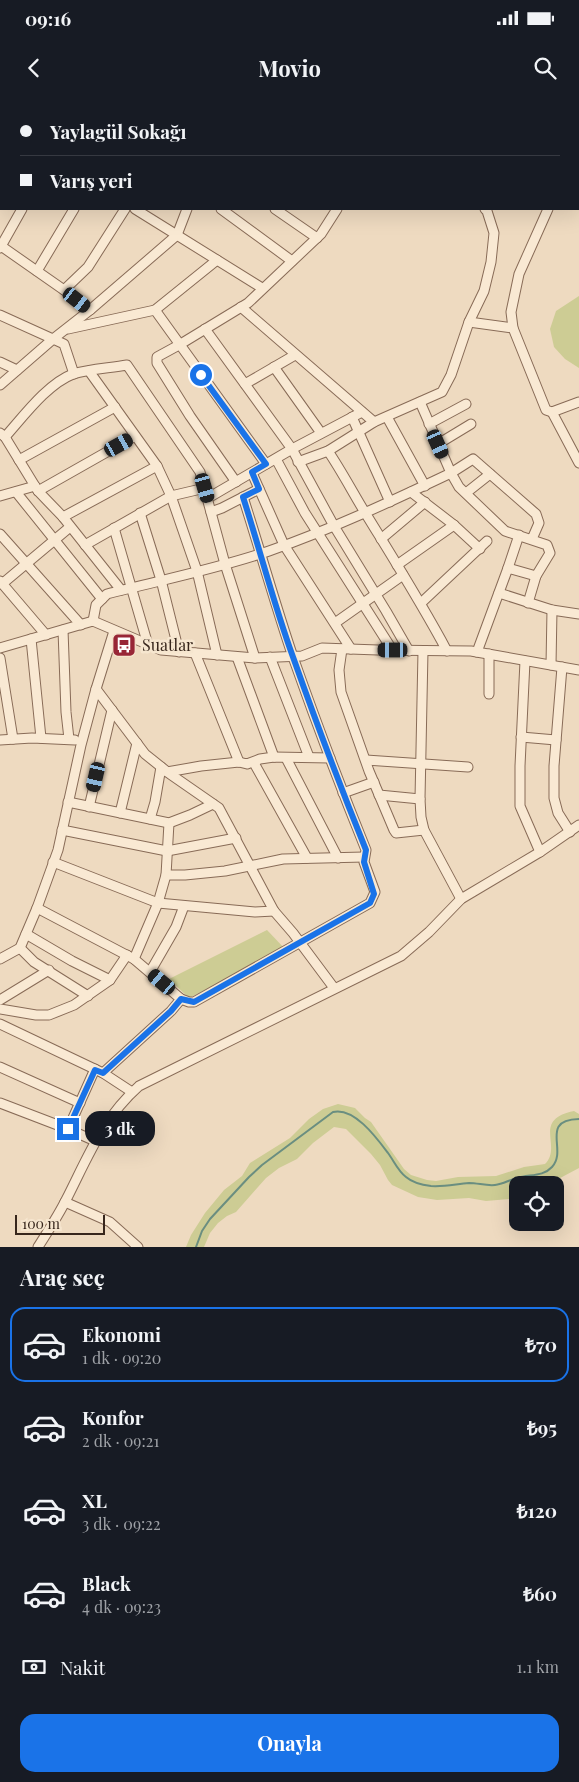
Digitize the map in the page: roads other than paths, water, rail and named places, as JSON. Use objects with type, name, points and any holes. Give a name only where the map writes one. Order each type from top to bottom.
[{"type":"street","points":[[21,210],[0,247],[37,271],[90,310]]},
{"type":"street","points":[[37,271],[73,210]]},
{"type":"street","points":[[64,290],[88,268],[124,210]]},
{"type":"street","points":[[137,210],[262,288]]},
{"type":"street","points":[[0,385],[177,235],[187,210]]},
{"type":"street","points":[[222,210],[292,261]]},
{"type":"street","points":[[275,210],[316,238]]},
{"type":"street","points":[[236,482],[190,416],[157,363],[157,356],[179,345],[248,303],[321,234],[336,210]]},
{"type":"street","points":[[298,462],[328,450],[374,422],[442,392],[451,375],[469,322],[484,291],[491,262],[494,232],[486,210]]},
{"type":"street","points":[[546,210],[519,274],[511,312],[513,328],[546,410],[552,412],[579,402]]},
{"type":"street","points":[[66,329],[155,310],[217,260]]},
{"type":"street","points":[[241,307],[374,422]]},
{"type":"street","points":[[155,310],[266,464]]},
{"type":"street","points":[[0,315],[64,344],[74,374]]},
{"type":"street","points":[[469,322],[513,328]]},
{"type":"street","points":[[205,329],[292,449],[334,526],[376,594],[408,651]]},
{"type":"street","points":[[245,384],[295,355]]},
{"type":"street","points":[[0,362],[17,370]]},
{"type":"street","points":[[121,590],[37,488],[2,435],[59,382],[74,374],[127,365],[200,472],[225,564],[256,658]]},
{"type":"street","points":[[274,367],[321,434]]},
{"type":"street","points":[[89,371],[157,466],[171,496],[197,571],[217,655]]},
{"type":"street","points":[[420,402],[459,487],[505,531],[547,545],[550,552],[536,576],[528,602]]},
{"type":"street","points":[[429,424],[466,404]]},
{"type":"street","points":[[20,460],[115,407]]},
{"type":"street","points":[[208,498],[292,449],[362,412]]},
{"type":"street","points":[[552,412],[579,462]]},
{"type":"street","points":[[352,416],[390,502]]},
{"type":"street","points":[[387,416],[425,486]]},
{"type":"street","points":[[438,444],[471,424]]},
{"type":"street","points":[[0,496],[37,488],[135,436]]},
{"type":"street","points":[[328,450],[421,603],[447,651]]},
{"type":"street","points":[[276,459],[317,532],[393,650]]},
{"type":"street","points":[[93,621],[96,605],[107,594],[225,564],[284,545],[390,502],[452,473],[474,459],[536,514],[538,522],[532,539]]},
{"type":"street","points":[[63,518],[157,466]]},
{"type":"street","points":[[252,472],[284,545],[335,623],[346,649],[340,670],[341,692],[394,830],[396,833],[424,830]]},
{"type":"street","points":[[466,493],[490,474]]},
{"type":"street","points":[[85,545],[171,496],[205,488]]},
{"type":"street","points":[[211,512],[259,489]]},
{"type":"street","points":[[16,492],[102,598]]},
{"type":"street","points":[[411,492],[454,525],[480,549]]},
{"type":"street","points":[[37,908],[131,957],[181,999],[194,1002],[301,943],[372,900],[375,892],[364,857],[366,850],[293,656],[259,554],[243,497]]},
{"type":"street","points":[[381,539],[425,502]]},
{"type":"street","points":[[140,513],[161,580],[179,652]]},
{"type":"street","points":[[397,565],[454,525]]},
{"type":"street","points":[[46,635],[1,583],[27,564],[70,527]]},
{"type":"street","points":[[114,528],[148,645]]},
{"type":"street","points":[[0,534],[81,625]]},
{"type":"street","points":[[477,652],[519,535]]},
{"type":"street","points":[[421,603],[487,542]]},
{"type":"street","points":[[508,568],[536,576]]},
{"type":"street","points":[[335,623],[403,575]]},
{"type":"street","points":[[499,593],[552,610],[579,614]]},
{"type":"street","points":[[552,610],[552,665]]},
{"type":"street","points":[[0,648],[93,621],[161,650],[179,652],[256,658],[302,656],[322,648],[477,652],[579,670]]},
{"type":"street","points":[[63,630],[69,739]]},
{"type":"street","points":[[0,959],[20,948],[37,908],[53,862],[82,740],[114,631]]},
{"type":"street","points":[[31,639],[41,738]]},
{"type":"street","points":[[423,651],[421,817],[424,830],[461,899]]},
{"type":"street","points":[[195,653],[239,762]]},
{"type":"street","points":[[488,654],[489,694]]},
{"type":"street","points":[[237,657],[274,757]]},
{"type":"street","points":[[270,657],[309,757]]},
{"type":"street","points":[[0,658],[13,739]]},
{"type":"street","points":[[525,661],[520,806],[540,852]]},
{"type":"street","points":[[562,667],[556,740],[554,798],[558,813],[570,832]]},
{"type":"street","points":[[96,688],[145,754],[219,808],[274,910],[334,988]]},
{"type":"street","points":[[90,807],[112,710]]},
{"type":"street","points":[[521,737],[556,740]]},
{"type":"street","points":[[0,740],[41,738],[82,740]]},
{"type":"street","points":[[120,813],[137,743]]},
{"type":"street","points":[[164,769],[239,762],[247,764],[254,763],[260,759],[274,757],[330,758]]},
{"type":"street","points":[[286,758],[338,858]]},
{"type":"street","points":[[366,760],[468,766]]},
{"type":"street","points":[[254,763],[307,858]]},
{"type":"street","points":[[150,819],[164,769]]},
{"type":"street","points":[[343,793],[374,782]]},
{"type":"street","points":[[379,795],[420,799]]},
{"type":"street","points":[[68,802],[169,822],[213,804]]},
{"type":"street","points":[[0,1009],[36,1015],[49,1015],[74,1005],[88,996],[110,980],[131,957],[158,903],[166,875],[169,822]]},
{"type":"street","points":[[38,1247],[65,1202],[95,1141],[123,1100],[138,1086],[401,956],[429,932],[461,899],[540,852],[579,825]]},
{"type":"street","points":[[62,830],[167,851],[236,838]]},
{"type":"street","points":[[166,875],[185,876],[283,859],[364,857]]},
{"type":"street","points":[[53,862],[158,903],[255,912],[274,910]]},
{"type":"street","points":[[150,972],[176,927],[184,906]]},
{"type":"street","points":[[26,934],[72,961],[110,980]]},
{"type":"street","points":[[20,948],[34,962],[88,996]]},
{"type":"street","points":[[0,1000],[49,970]]},
{"type":"street","points":[[68,1129],[80,1103],[99,1071],[171,1011],[181,999]]},
{"type":"street","points":[[0,1024],[99,1071],[132,1092]]},
{"type":"street","points":[[0,1067],[80,1103]]},
{"type":"street","points":[[0,1103],[95,1141]]},
{"type":"street","points":[[65,1202],[110,1222],[138,1247]]},
{"type":"waterway","points":[[196,1247],[202,1231],[210,1219],[249,1177],[262,1165],[333,1112],[349,1114],[364,1125],[383,1146],[401,1172],[409,1179],[428,1186],[469,1183],[495,1185],[544,1172],[552,1167],[556,1160],[556,1137],[560,1125],[567,1121],[579,1119]]},
{"type":"place","name":"Suatlar","points":[[124,645]]}]
